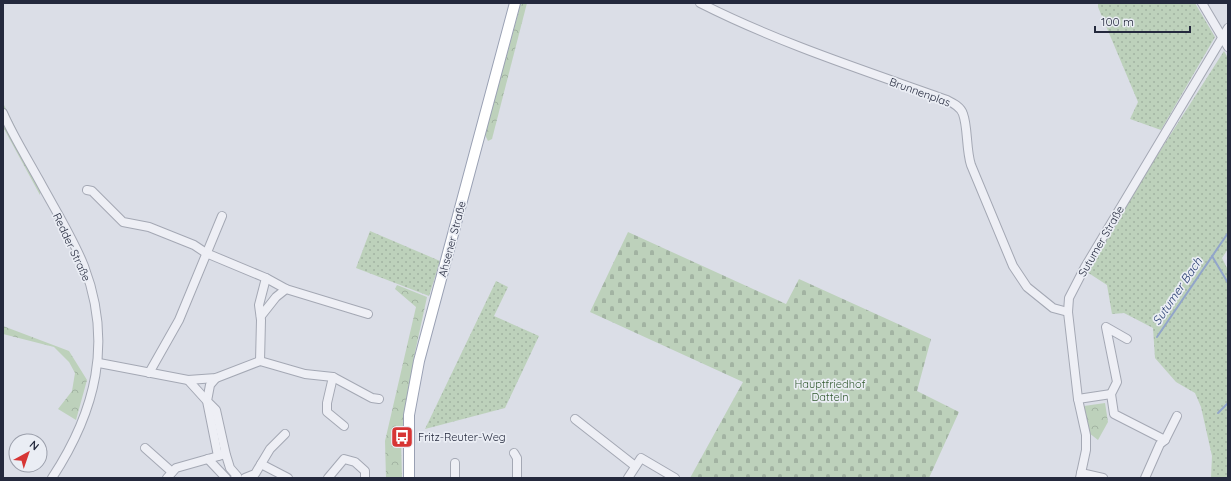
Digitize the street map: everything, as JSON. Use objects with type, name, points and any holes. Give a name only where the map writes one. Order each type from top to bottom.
[{"type":"main road","name":"Ahsener Straße","points":[[409,478],[409,420],[420,361],[516,3]]},
{"type":"street","name":"Brunnenplas","points":[[700,3],[786,42],[954,104],[963,114],[967,154],[1013,266],[1026,287],[1053,308],[1068,312]]},
{"type":"street","points":[[1202,3],[1228,47]]},
{"type":"street","name":"Sutumer Straße","points":[[1080,475],[1086,450],[1086,435],[1078,399],[1068,312],[1069,298],[1085,267],[1228,28]]},
{"type":"street","name":"Redder Straße","points":[[3,113],[60,217],[84,266],[93,296],[99,327],[99,363],[91,400],[75,436],[52,478]]},
{"type":"street","points":[[87,190],[92,191],[123,222],[149,227],[194,245],[206,253],[266,278],[286,289],[368,314]]},
{"type":"street","points":[[149,373],[179,320],[222,216]]},
{"type":"street","points":[[260,361],[261,316],[259,305],[266,278]]},
{"type":"street","points":[[261,316],[276,296],[286,289]]},
{"type":"street","points":[[1127,339],[1106,327],[1116,382],[1111,394],[1114,414],[1165,440]]},
{"type":"street","points":[[99,363],[188,380],[216,378],[260,361],[304,374],[333,377],[372,398],[379,399]]},
{"type":"street","points":[[333,377],[327,403],[327,412],[344,426]]},
{"type":"street","points":[[216,378],[210,385],[207,401],[222,455],[230,468],[239,478],[254,474],[270,449],[285,434]]},
{"type":"street","points":[[188,380],[207,401]]},
{"type":"street","points":[[1078,399],[1111,394]]},
{"type":"street","points":[[1145,478],[1160,444],[1165,440],[1177,416]]},
{"type":"street","points":[[576,419],[635,466]]},
{"type":"street","points":[[145,448],[169,475],[176,468],[222,455]]},
{"type":"street","points":[[514,453],[517,458],[517,478]]},
{"type":"street","points":[[628,478],[641,458],[674,478]]},
{"type":"street","points":[[208,459],[226,478]]},
{"type":"street","points":[[328,478],[344,459],[355,462],[365,471],[365,478]]},
{"type":"street","points":[[455,463],[455,478]]},
{"type":"street","points":[[261,464],[288,478]]},
{"type":"street","points":[[1080,475],[1104,478]]},
{"type":"green space","points":[[521,3],[527,3],[492,139],[488,141],[485,135]]},
{"type":"green space","points":[[1098,3],[1195,3],[1215,37],[1161,130],[1130,119],[1138,102],[1098,7]]},
{"type":"green space","points":[[1224,51],[1228,58],[1228,249],[1222,258],[1228,270],[1228,478],[1211,478],[1212,456],[1201,407],[1195,393],[1176,382],[1155,358],[1153,328],[1124,313],[1112,314],[1107,285],[1087,272],[1117,218]]},
{"type":"green space","points":[[3,103],[17,131],[12,137],[31,159],[42,177],[40,195],[3,127]]},
{"type":"green space","points":[[370,231],[440,261],[429,296],[356,268]]},
{"type":"green space","name":"Hauptfriedhof Datteln","points":[[628,232],[786,304],[799,279],[931,339],[917,391],[959,412],[929,478],[690,478],[743,382],[590,312]]},
{"type":"green space","points":[[496,281],[508,287],[494,316],[539,336],[505,408],[425,429]]},
{"type":"green space","points":[[397,285],[427,297],[414,357],[401,440],[402,478],[386,478],[385,441],[416,307],[395,289]]},
{"type":"green space","points":[[3,326],[69,351],[87,380],[76,420],[58,409],[72,391],[75,373],[69,362],[54,347],[3,334]]},
{"type":"green space","points":[[1105,403],[1108,422],[1098,440],[1089,433],[1084,406]]},
{"type":"waterway","name":"Sutumer Bach","points":[[1157,337],[1228,233]]},
{"type":"waterway","name":"Sutumer Bach","points":[[1212,256],[1228,283]]},
{"type":"waterway","points":[[1218,413],[1228,403]]},
{"type":"place","name":"Fritz-Reuter-Weg","points":[[402,437]]}]
